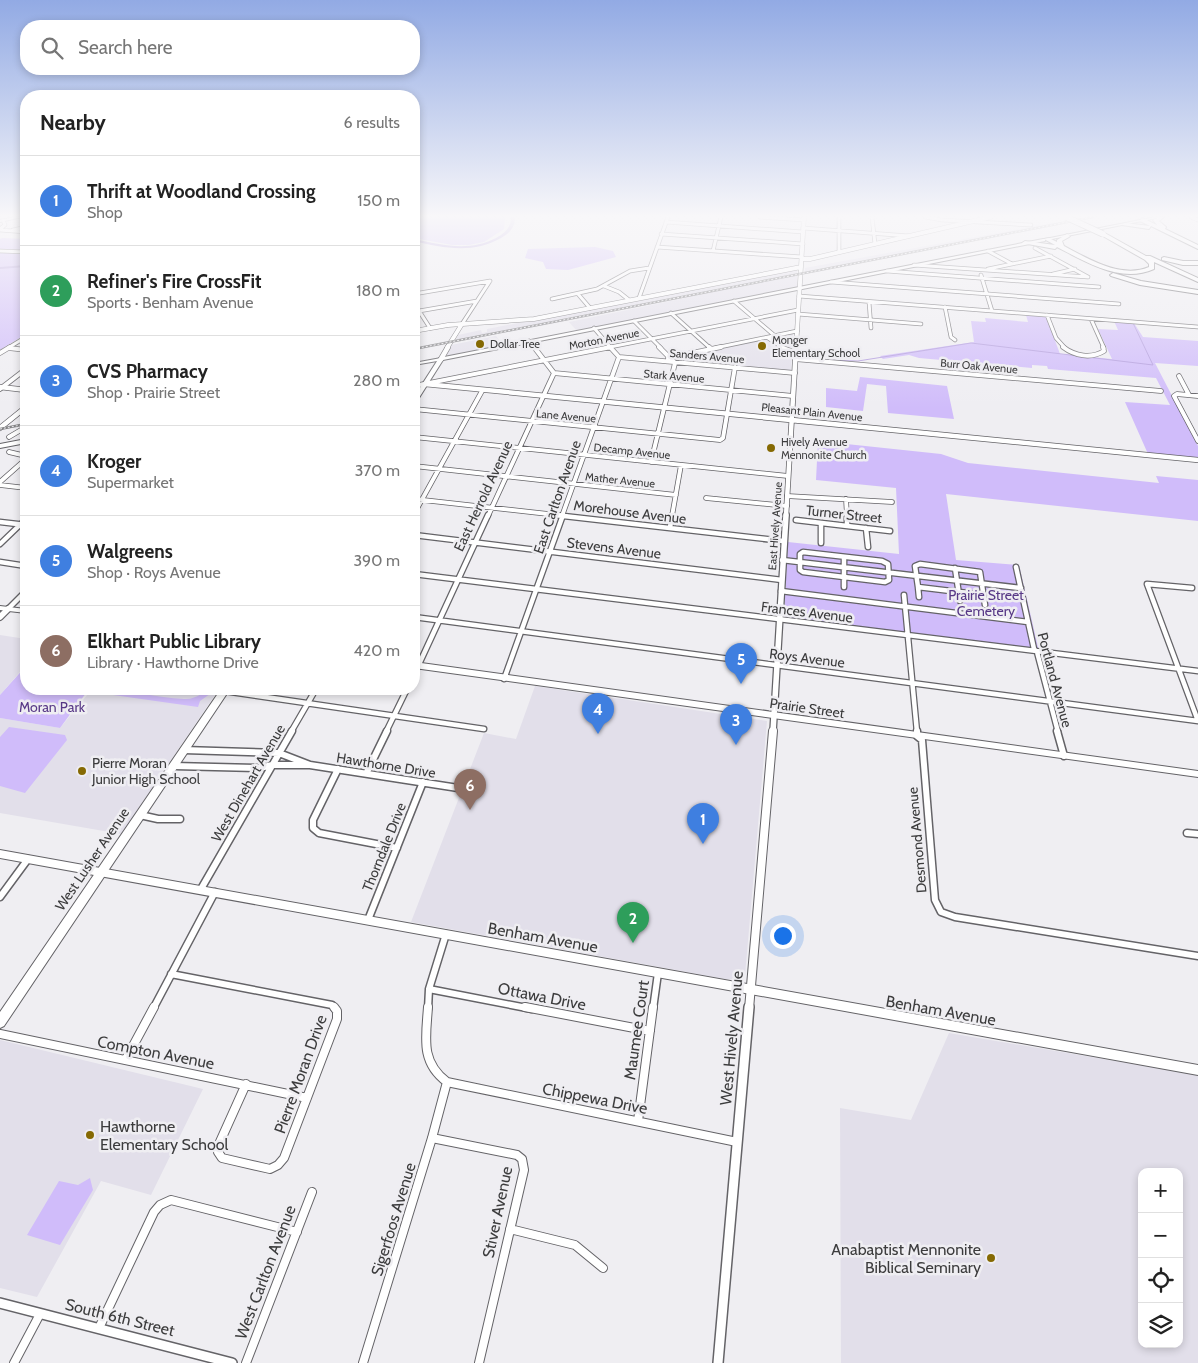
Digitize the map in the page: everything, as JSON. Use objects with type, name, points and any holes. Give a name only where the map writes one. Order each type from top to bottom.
[{"type":"highway","points":[[1134,281],[1198,292]]},
{"type":"main road","points":[[420,363],[837,281]]},
{"type":"main road","points":[[420,391],[441,359]]},
{"type":"main road","points":[[0,446],[20,442]]},
{"type":"main road","points":[[0,608],[20,610]]},
{"type":"main road","name":"Prairie Street","points":[[420,667],[1198,774]]},
{"type":"main road","name":"West Lusher Avenue","points":[[0,1022],[222,695]]},
{"type":"main road","name":"Benham Avenue","points":[[0,854],[1198,1070]]},
{"type":"street","points":[[420,293],[487,281]]},
{"type":"street","points":[[441,359],[490,281]]},
{"type":"street","points":[[552,299],[578,294],[604,286],[613,281]]},
{"type":"street","points":[[639,298],[645,281]]},
{"type":"street","points":[[420,330],[462,324],[534,319],[727,281]]},
{"type":"street","name":"East Hively Avenue","points":[[774,716],[783,541],[800,281]]},
{"type":"street","points":[[983,281],[992,311]]},
{"type":"street","points":[[1016,281],[1099,287]]},
{"type":"street","points":[[830,282],[1119,304]]},
{"type":"street","points":[[604,286],[619,292],[629,300]]},
{"type":"street","points":[[578,294],[590,308]]},
{"type":"street","points":[[799,296],[1198,327]]},
{"type":"street","points":[[420,311],[477,301]]},
{"type":"street","points":[[734,301],[774,336]]},
{"type":"street","points":[[869,302],[871,328]]},
{"type":"street","points":[[945,307],[951,337],[955,340]]},
{"type":"street","name":"Morton Avenue","points":[[420,385],[753,318],[798,312],[921,324]]},
{"type":"street","points":[[420,313],[430,328]]},
{"type":"street","points":[[672,313],[711,349]]},
{"type":"street","points":[[1047,315],[1059,343],[1073,352],[1097,355],[1104,351],[1103,344],[1091,319]]},
{"type":"street","points":[[634,320],[674,362],[665,408],[651,462]]},
{"type":"street","points":[[594,328],[619,357]]},
{"type":"street","points":[[660,360],[797,331]]},
{"type":"street","points":[[768,338],[785,350],[796,353]]},
{"type":"street","points":[[0,353],[20,341]]},
{"type":"street","points":[[529,341],[554,373]]},
{"type":"street","points":[[9,348],[20,349]]},
{"type":"street","name":"Sanders Avenue","points":[[619,357],[794,373]]},
{"type":"street","name":"East Carlton Avenue","points":[[504,679],[619,357]]},
{"type":"street","name":"Burr Oak Avenue","points":[[795,359],[1161,391]]},
{"type":"street","points":[[726,414],[735,367]]},
{"type":"street","name":"Stark Avenue","points":[[554,373],[793,396]]},
{"type":"street","name":"East Herrold Avenue","points":[[420,658],[554,373]]},
{"type":"street","points":[[1,388],[20,374]]},
{"type":"street","points":[[1179,376],[1190,395]]},
{"type":"street","name":"Pleasant Plain Avenue","points":[[424,384],[1198,460]]},
{"type":"street","points":[[1,388],[20,390]]},
{"type":"street","points":[[420,504],[482,390]]},
{"type":"street","points":[[1198,396],[1175,395],[1174,398],[1198,441]]},
{"type":"street","name":"Lane Avenue","points":[[420,410],[717,440],[723,438],[726,414]]},
{"type":"street","points":[[0,428],[20,412]]},
{"type":"street","points":[[9,437],[20,429]]},
{"type":"street","name":"Decamp Avenue","points":[[420,438],[788,476]]},
{"type":"street","points":[[9,452],[20,455]]},
{"type":"street","points":[[0,483],[20,463]]},
{"type":"street","points":[[670,528],[681,465]]},
{"type":"street","name":"Mather Avenue","points":[[420,467],[676,495]]},
{"type":"street","points":[[0,483],[20,487]]},
{"type":"street","points":[[787,496],[892,502]]},
{"type":"street","points":[[706,498],[786,506]]},
{"type":"street","points":[[846,499],[847,526]]},
{"type":"street","name":"Morehouse Avenue","points":[[422,500],[783,541]]},
{"type":"street","name":"Turner Street","points":[[796,520],[890,531]]},
{"type":"street","points":[[0,522],[20,525]]},
{"type":"street","points":[[821,523],[821,543]]},
{"type":"street","points":[[0,544],[20,525]]},
{"type":"street","points":[[866,528],[868,547]]},
{"type":"street","name":"Stevens Avenue","points":[[420,536],[782,580]]},
{"type":"street","points":[[803,552],[844,557],[882,561],[888,564],[889,580],[885,582],[802,572],[800,570],[800,554],[803,552]]},
{"type":"street","points":[[844,557],[844,588]]},
{"type":"street","points":[[782,560],[1021,588]]},
{"type":"street","points":[[0,562],[20,565]]},
{"type":"street","points":[[919,597],[915,566],[955,568],[980,572],[985,605]]},
{"type":"street","name":"Portland Avenue","points":[[1016,567],[1034,649],[1037,652],[1064,756]]},
{"type":"street","points":[[955,568],[960,601]]},
{"type":"street","name":"Frances Avenue","points":[[420,575],[1198,671]]},
{"type":"street","points":[[1192,588],[1147,584],[1198,721]]},
{"type":"street","points":[[918,588],[984,595]]},
{"type":"street","points":[[781,591],[1028,622]]},
{"type":"street","name":"Desmond Avenue","points":[[904,595],[917,736],[922,740],[935,900],[941,912],[955,917],[1198,956]]},
{"type":"street","points":[[0,617],[20,597]]},
{"type":"street","name":"Roys Avenue","points":[[420,618],[1198,721]]},
{"type":"street","points":[[254,695],[484,729]]},
{"type":"street","name":"West Dinehart Avenue","points":[[201,889],[312,695]]},
{"type":"street","points":[[367,772],[404,695]]},
{"type":"street","name":"West Hively Avenue","points":[[718,1363],[774,716]]},
{"type":"street","name":"Hawthorne Drive","points":[[184,750],[279,753],[310,764],[458,788]]},
{"type":"street","name":"Hawthorne Drive","points":[[173,766],[260,768],[310,764]]},
{"type":"street","points":[[338,769],[314,820],[313,828],[319,832],[397,848]]},
{"type":"street","name":"Thorndale Drive","points":[[368,920],[423,782]]},
{"type":"street","points":[[140,815],[158,819],[180,819]]},
{"type":"street","points":[[1187,833],[1198,834]]},
{"type":"street","points":[[0,897],[28,859]]},
{"type":"street","points":[[126,1059],[216,892]]},
{"type":"street","points":[[446,934],[429,989],[426,1036],[428,1058],[435,1072],[447,1082]]},
{"type":"street","name":"Maumee Court","points":[[638,1121],[658,973]]},
{"type":"street","name":"Pierre Moran Drive","points":[[171,974],[332,1005],[338,1011],[337,1019],[284,1158],[278,1165],[270,1168],[222,1158],[218,1152],[219,1144],[246,1084]]},
{"type":"street","name":"Ottawa Drive","points":[[429,989],[650,1031]]},
{"type":"street","name":"Compton Avenue","points":[[0,1034],[307,1098]]},
{"type":"street","name":"Chippewa Drive","points":[[447,1082],[737,1142]]},
{"type":"street","name":"Sigerfoos Avenue","points":[[363,1363],[432,1138],[447,1082]]},
{"type":"street","name":"Stiver Avenue","points":[[432,1138],[517,1155],[522,1159],[524,1170],[479,1363]]},
{"type":"street","name":"West Carlton Avenue","points":[[246,1363],[312,1192]]},
{"type":"street","points":[[99,1328],[154,1212],[160,1205],[171,1200],[297,1232]]},
{"type":"street","points":[[510,1229],[575,1245],[603,1268]]},
{"type":"street","name":"South 6th Street","points":[[0,1303],[232,1363]]},
{"type":"street","points":[[14,1363],[40,1314]]},
{"type":"shaded area","points":[[739,281],[797,281],[797,287],[577,331],[569,322],[695,296],[455,342],[458,335],[481,330],[482,333],[487,332],[487,329]]},
{"type":"shaded area","name":"Monger Elementary School","points":[[793,334],[791,371],[673,360]]},
{"type":"shaded area","points":[[496,336],[503,345],[449,356],[446,354],[451,345]]},
{"type":"shaded area","points":[[0,635],[20,638],[20,672],[0,695]]},
{"type":"shaded area","points":[[535,686],[767,721],[745,976],[742,980],[725,979],[411,922],[484,733],[516,739]]},
{"type":"shaded area","name":"Pierre Moran Junior High School","points":[[87,695],[215,695],[121,834],[0,813],[0,718],[60,728]]},
{"type":"shaded area","name":"Anabaptist Mennonite Biblical Seminary","points":[[949,1033],[1198,1075],[1198,1363],[841,1363],[840,1108],[911,1120]]},
{"type":"shaded area","name":"Hawthorne Elementary School","points":[[0,1040],[203,1089],[151,1195],[101,1181],[37,1297],[0,1288]]},
{"type":"green space","points":[[0,281],[20,281],[20,338],[0,350]]},
{"type":"green space","points":[[1026,315],[1046,316],[1060,354],[1112,359],[1098,329],[1118,330],[1114,321],[1134,323],[1143,337],[1198,341],[1198,366],[1155,363],[1198,446],[1198,458],[1148,454],[1125,402],[1170,405],[1156,378],[1048,369],[1047,366],[1032,365],[1032,368],[919,358],[909,355],[883,359],[880,356],[974,342],[971,321],[986,322],[985,318],[1028,322]]},
{"type":"green space","points":[[860,377],[947,386],[954,419],[888,413],[886,386],[867,384],[863,411],[826,407],[826,388],[857,391]]},
{"type":"green space","name":"Prairie Street Cemetery","points":[[818,441],[941,454],[968,463],[1159,483],[1156,476],[1198,480],[1198,521],[946,494],[956,560],[1019,565],[1039,651],[786,618],[784,616],[788,542],[899,554],[896,488],[816,480]]},
{"type":"green space","name":"Moran Park","points":[[20,673],[20,695],[85,695],[60,728],[0,718],[0,695]]},
{"type":"green space","points":[[113,695],[151,695],[189,699],[200,695],[208,695],[200,701],[198,707]]},
{"type":"green space","points":[[9,727],[65,735],[67,740],[25,793],[0,786],[0,737]]},
{"type":"green space","points":[[90,1178],[93,1190],[60,1245],[27,1235],[59,1181],[78,1185]]},
{"type":"waterway","points":[[824,360],[858,361],[971,343],[1153,365],[1133,323]]},
{"type":"railway","points":[[420,348],[766,281]]},
{"type":"railway","points":[[0,429],[20,425]]},
{"type":"place","name":"Dollar Tree","points":[[480,344]]},
{"type":"place","name":"Monger Elementary School","points":[[762,346]]},
{"type":"place","name":"Hively Avenue Mennonite Church","points":[[771,448]]},
{"type":"place","name":"Walgreens","points":[[741,684]]},
{"type":"place","name":"Kroger","points":[[598,734]]},
{"type":"place","name":"CVS Pharmacy","points":[[736,745]]},
{"type":"place","name":"Pierre Moran Junior High School","points":[[82,771]]},
{"type":"place","name":"Elkhart Public Library","points":[[470,810]]},
{"type":"place","name":"Thrift at Woodland Crossing","points":[[703,844]]},
{"type":"place","name":"Refiner's Fire CrossFit","points":[[633,943]]},
{"type":"place","name":"Hawthorne Elementary School","points":[[90,1135]]},
{"type":"place","name":"Anabaptist Mennonite Biblical Seminary","points":[[991,1258]]}]
